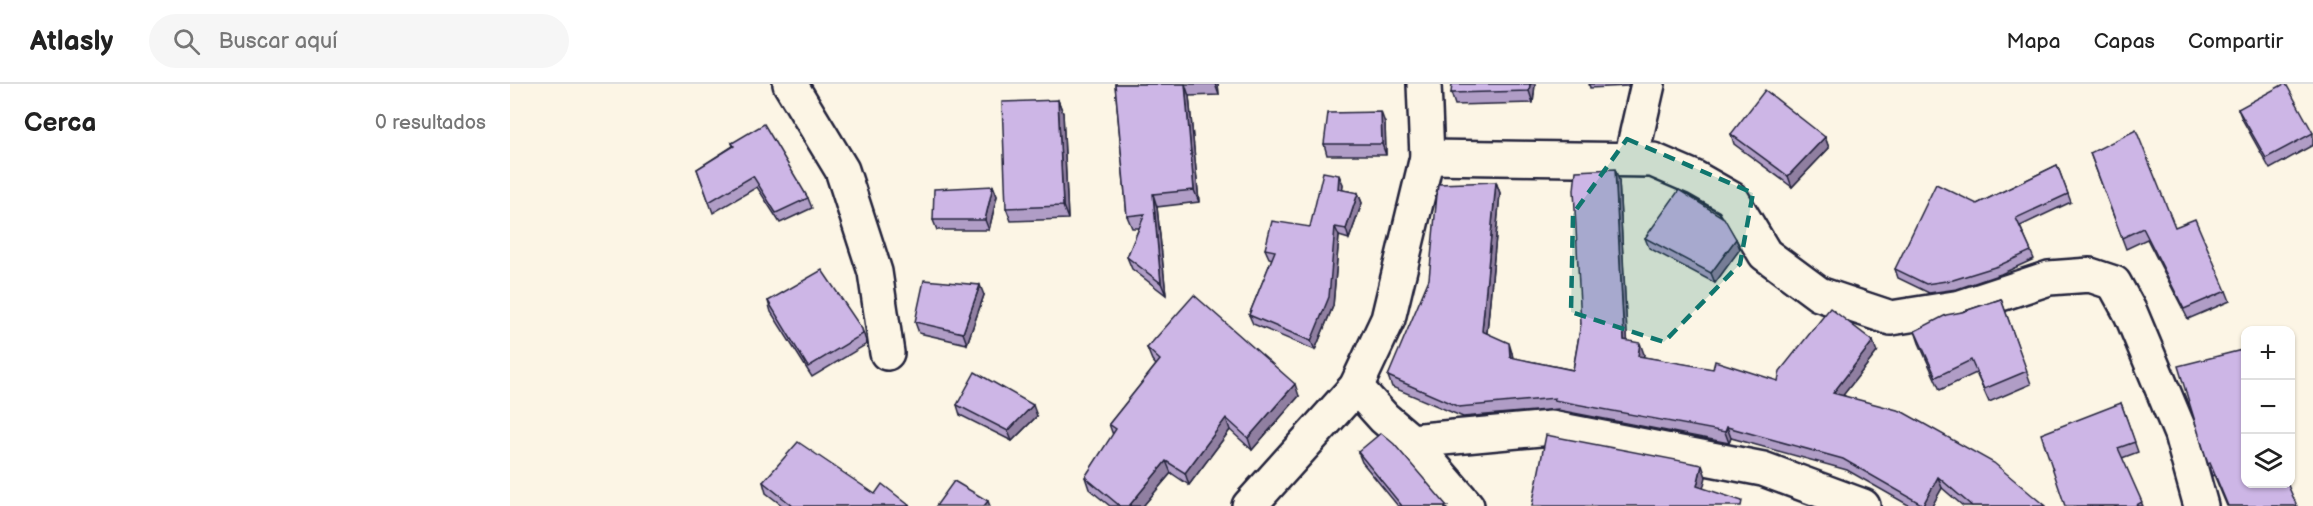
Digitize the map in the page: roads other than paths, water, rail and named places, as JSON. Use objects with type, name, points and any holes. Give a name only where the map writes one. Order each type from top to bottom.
[{"type":"street","points":[[790,84],[842,170],[875,272],[887,354]]},
{"type":"street","points":[[1249,506],[1356,387],[1388,319],[1427,157],[1424,84]]},
{"type":"street","points":[[1631,159],[1648,84]]},
{"type":"street","points":[[1427,157],[1653,160],[1695,178],[1732,199],[1766,254],[1819,294],[1891,318],[1961,307],[2049,278],[2090,275],[2114,283],[2131,314],[2181,434],[2201,506]]},
{"type":"street","points":[[1356,387],[1384,418],[1411,441],[1467,506]]},
{"type":"street","points":[[1411,441],[1551,428],[1763,469],[1863,506]]}]
